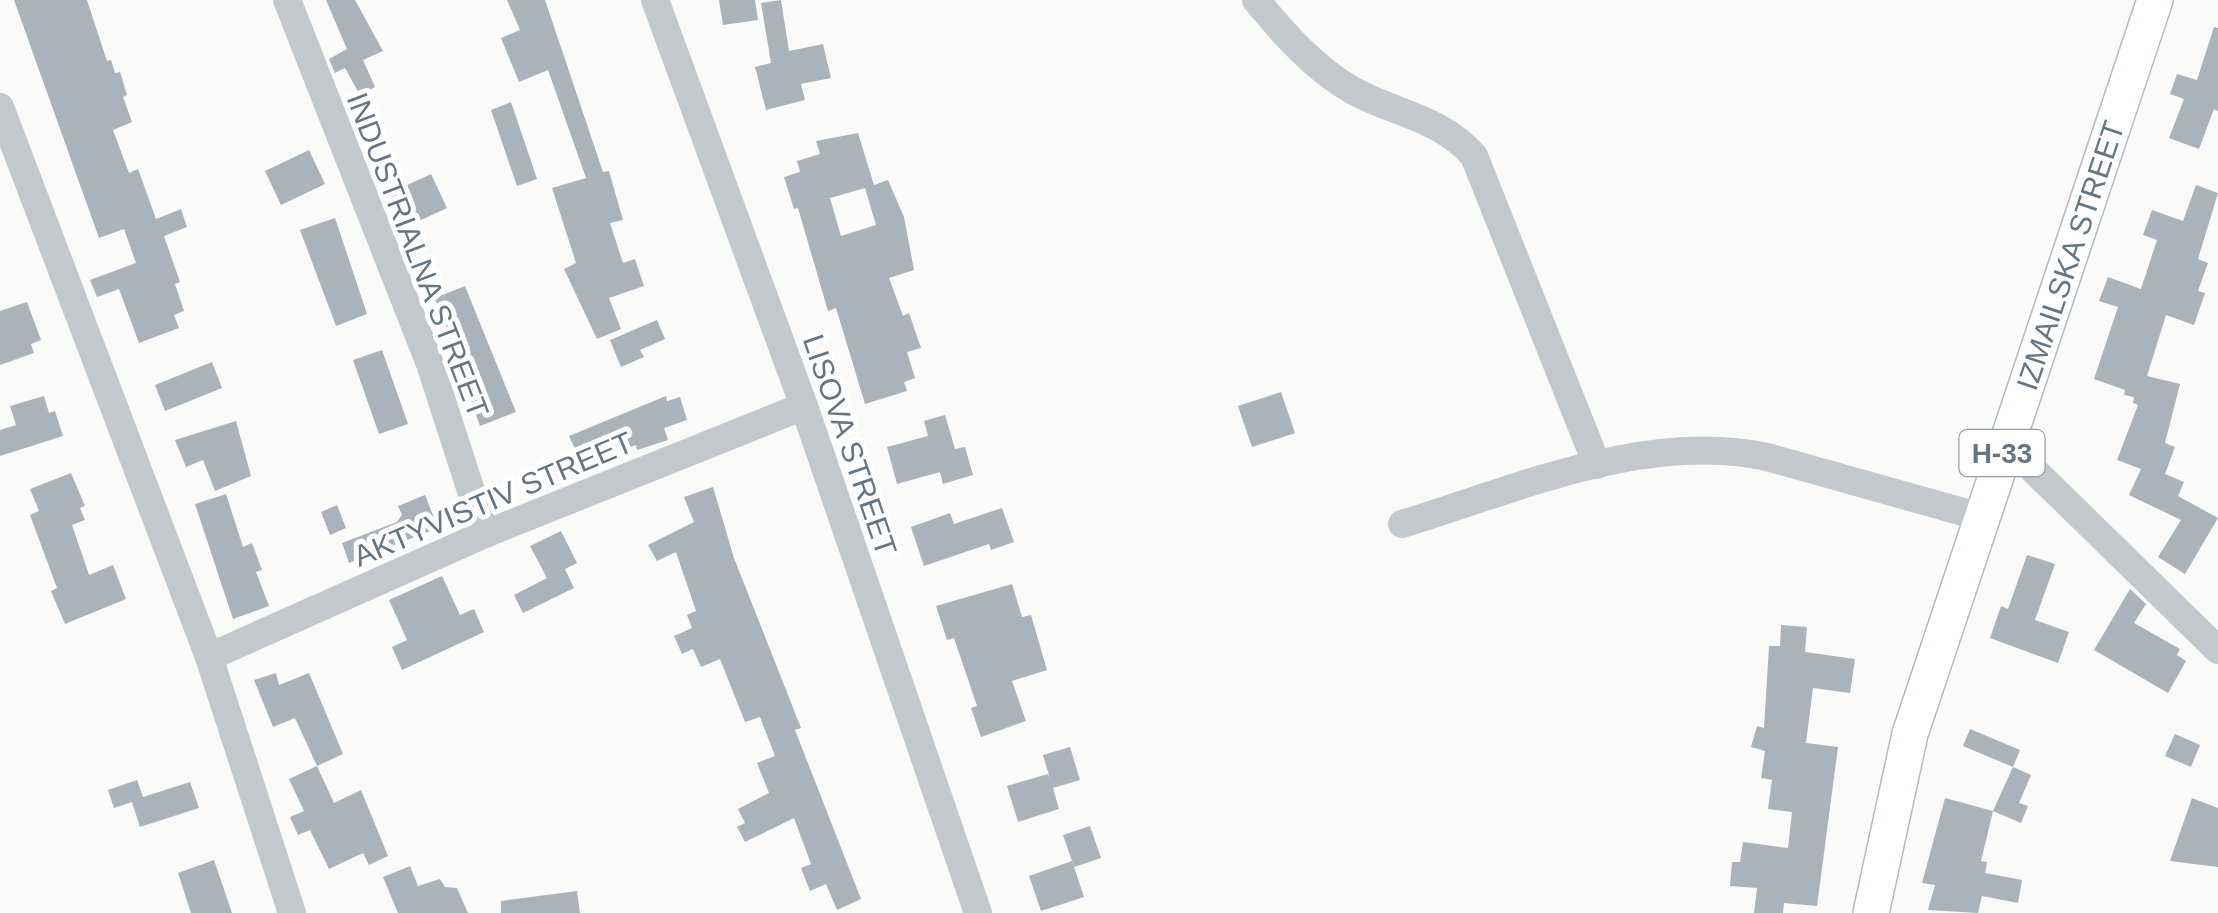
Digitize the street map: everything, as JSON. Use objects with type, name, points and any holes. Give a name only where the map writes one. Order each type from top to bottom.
[{"type":"main road","name":"IZMAILSKA STREET","points":[[1872,913],[1910,734],[2155,0]]},
{"type":"street","name":"INDUSTRIALNA STREET","points":[[288,0],[430,364],[486,534]]},
{"type":"street","name":"LISOVA STREET","points":[[655,0],[804,406],[978,913]]},
{"type":"street","points":[[1256,0],[1329,76],[1355,92],[1433,122],[1458,137],[1474,156],[1596,465]]},
{"type":"street","points":[[0,106],[209,657],[292,913]]},
{"type":"street","name":"AKTYVISTIV STREET","points":[[209,657],[486,534],[804,406]]},
{"type":"street","points":[[2005,442],[2218,650]]},
{"type":"street","points":[[1402,524],[1596,465],[1693,449],[1731,450],[1981,516]]},
{"type":"building","points":[[14,0],[87,0],[107,61],[111,60],[115,73],[120,72],[127,95],[123,97],[132,122],[113,130],[129,173],[138,169],[156,219],[181,209],[187,227],[164,236],[180,282],[175,284],[184,311],[174,315],[179,328],[139,343],[119,289],[97,297],[90,280],[136,263],[124,229],[99,238]]},
{"type":"building","points":[[326,0],[355,0],[383,51],[363,60],[375,87],[360,95],[345,68],[335,73],[329,59],[347,49]]},
{"type":"building","points":[[507,0],[545,0],[603,172],[609,171],[623,220],[610,223],[623,263],[635,259],[644,286],[609,298],[621,329],[597,339],[564,269],[576,263],[552,188],[586,178],[548,70],[519,82],[501,38],[520,30]]},
{"type":"building","points":[[719,0],[755,0],[758,20],[723,25]]},
{"type":"building","points":[[781,0],[789,51],[823,44],[831,78],[801,84],[805,100],[766,110],[755,67],[771,63],[761,3]]},
{"type":"building","points":[[2214,27],[2218,28],[2218,111],[2214,109],[2199,149],[2169,138],[2184,99],[2170,94],[2177,74],[2197,80]]},
{"type":"building","points":[[511,102],[537,179],[517,186],[491,110]]},
{"type":"building","points":[[858,133],[874,185],[888,180],[904,217],[914,270],[889,278],[903,316],[909,313],[921,348],[907,352],[915,378],[904,382],[907,391],[865,404],[836,308],[828,311],[798,208],[794,209],[784,177],[800,172],[797,161],[820,154],[816,141]],"holes":[[[865,188],[876,225],[841,236],[830,198]]]},
{"type":"building","points":[[309,150],[325,184],[281,205],[265,171]]},
{"type":"building","points":[[431,174],[447,208],[406,227],[390,193]]},
{"type":"building","points":[[2196,185],[2218,193],[2198,259],[2208,263],[2198,291],[2205,293],[2194,325],[2166,315],[2147,376],[2180,384],[2165,443],[2175,447],[2165,474],[2184,482],[2178,496],[2218,518],[2185,574],[2158,557],[2181,520],[2129,495],[2141,469],[2117,460],[2138,405],[2133,403],[2134,397],[2124,395],[2125,390],[2094,379],[2118,307],[2099,301],[2108,277],[2141,289],[2157,240],[2143,235],[2152,210],[2183,221]]},
{"type":"building","points":[[335,218],[367,314],[336,326],[300,230]]},
{"type":"building","points":[[465,286],[516,412],[480,426],[435,298]]},
{"type":"building","points":[[27,302],[41,340],[31,344],[34,353],[0,365],[0,311]]},
{"type":"building","points":[[657,320],[665,339],[640,350],[644,357],[621,367],[610,340]]},
{"type":"building","points":[[382,350],[408,424],[379,434],[353,360]]},
{"type":"building","points":[[212,362],[222,388],[165,411],[155,385]]},
{"type":"building","points":[[1281,392],[1295,433],[1252,447],[1238,406]]},
{"type":"building","points":[[44,396],[49,413],[55,411],[63,436],[0,456],[0,430],[16,425],[10,406]]},
{"type":"building","points":[[666,396],[667,401],[680,397],[687,420],[664,428],[668,440],[637,450],[636,445],[622,450],[620,446],[583,465],[569,436]]},
{"type":"building","points":[[945,415],[955,449],[965,447],[973,475],[943,484],[940,472],[897,484],[887,447],[928,436],[924,421]]},
{"type":"building","points":[[236,421],[251,476],[215,491],[203,460],[186,467],[175,440]]},
{"type":"building","points":[[564,459],[573,474],[551,487],[542,471]]},
{"type":"building","points":[[71,473],[85,506],[80,508],[85,520],[72,525],[89,575],[113,565],[126,599],[65,624],[51,591],[57,588],[30,515],[39,511],[30,489]]},
{"type":"building","points":[[713,487],[734,558],[801,728],[795,730],[861,899],[837,910],[826,884],[810,891],[801,868],[811,864],[794,818],[745,842],[737,827],[745,823],[738,809],[769,793],[757,763],[775,756],[760,717],[745,722],[720,659],[701,667],[693,649],[682,654],[674,636],[692,628],[687,615],[696,611],[676,552],[657,561],[648,545],[694,522],[684,497]]},
{"type":"building","points":[[226,494],[243,547],[252,543],[262,570],[256,572],[269,606],[233,619],[195,504]]},
{"type":"building","points":[[425,495],[438,528],[349,563],[342,543],[397,522],[402,515],[398,506]]},
{"type":"building","points":[[337,505],[346,528],[330,535],[321,512]]},
{"type":"building","points":[[1002,508],[1014,542],[991,550],[989,544],[924,566],[911,527],[950,513],[954,524]]},
{"type":"building","points":[[561,531],[577,563],[565,569],[574,588],[523,613],[514,595],[547,578],[530,546]]},
{"type":"building","points":[[2027,555],[2055,564],[2035,620],[2069,632],[2058,663],[1990,638],[2001,606],[2008,609]]},
{"type":"building","points":[[442,576],[460,615],[474,609],[484,632],[402,670],[392,647],[407,640],[389,600]]},
{"type":"building","points":[[1012,584],[1022,617],[1031,615],[1047,670],[1012,681],[1026,721],[981,737],[971,708],[977,706],[954,638],[947,640],[936,606]]},
{"type":"building","points":[[2130,589],[2146,604],[2134,623],[2180,649],[2177,655],[2186,661],[2168,693],[2094,650]]},
{"type":"building","points":[[1781,625],[1807,627],[1805,652],[1855,659],[1850,693],[1813,688],[1806,743],[1838,747],[1817,906],[1784,903],[1783,913],[1754,913],[1757,888],[1730,886],[1732,862],[1740,862],[1743,842],[1788,848],[1792,812],[1768,809],[1772,780],[1761,778],[1765,751],[1751,747],[1757,726],[1764,728],[1769,646],[1780,646]]},
{"type":"building","points":[[276,673],[279,685],[309,673],[343,754],[317,766],[295,718],[273,727],[254,680]]},
{"type":"building","points":[[1970,729],[2020,750],[2013,767],[1963,746]]},
{"type":"building","points":[[2175,734],[2200,745],[2191,767],[2165,756]]},
{"type":"building","points":[[1070,747],[1080,780],[1053,788],[1059,809],[1018,822],[1007,786],[1048,774],[1050,779],[1043,755]]},
{"type":"building","points":[[317,766],[334,803],[361,790],[388,856],[369,865],[363,853],[329,869],[310,830],[298,835],[290,817],[304,811],[289,779]]},
{"type":"building","points":[[2013,767],[2031,775],[2019,803],[2028,806],[2021,823],[1993,811]]},
{"type":"building","points":[[137,780],[143,797],[190,782],[199,808],[140,827],[132,802],[114,808],[108,790]]},
{"type":"building","points":[[1945,798],[1993,811],[1981,861],[1987,862],[1985,873],[2022,880],[2018,903],[1982,896],[1978,913],[1928,910],[1935,885],[1922,883]]},
{"type":"building","points":[[2192,798],[2218,808],[2218,867],[2170,861]]},
{"type":"building","points":[[1090,826],[1101,858],[1074,867],[1063,835]]},
{"type":"building","points":[[214,860],[232,913],[191,913],[178,873]]},
{"type":"building","points":[[1072,861],[1084,897],[1041,911],[1029,876]]},
{"type":"building","points":[[410,866],[418,886],[440,879],[445,887],[457,888],[468,913],[398,913],[383,877]]},
{"type":"building","points":[[577,891],[580,913],[501,913],[501,901]]}]
